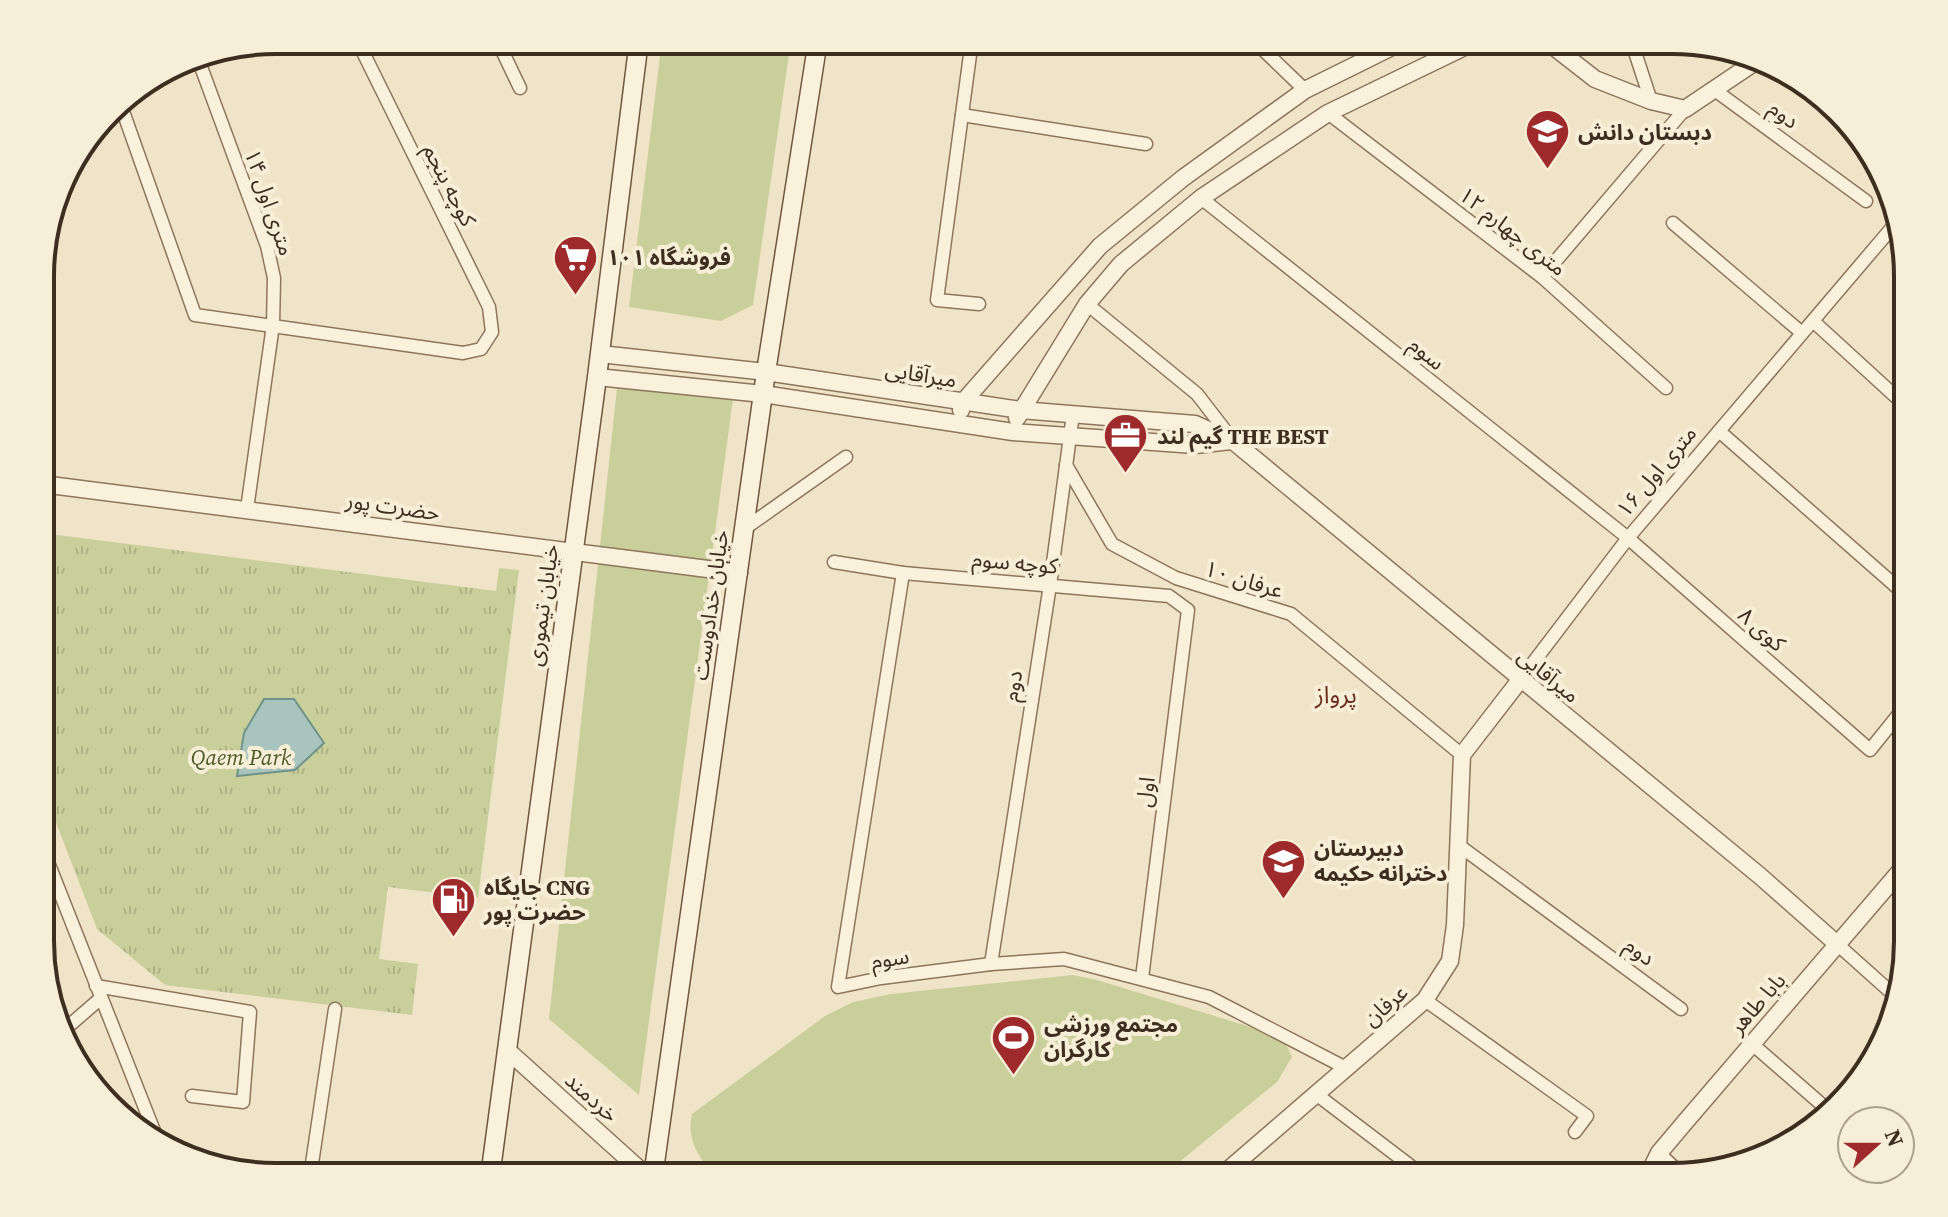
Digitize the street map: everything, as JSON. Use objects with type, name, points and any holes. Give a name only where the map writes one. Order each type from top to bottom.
[{"type":"main road","name":"خیابان تیموری","points":[[492,1163],[637,54]]},
{"type":"main road","name":"خیابان خدادوست","points":[[653,1163],[766,372],[816,54]]},
{"type":"street","name":"کوچه پنجم","points":[[273,325],[463,353],[481,349],[492,332],[489,307],[364,54]]},
{"type":"street","points":[[504,54],[520,88]]},
{"type":"street","points":[[970,54],[937,300],[979,304]]},
{"type":"street","points":[[1268,54],[1305,90]]},
{"type":"street","points":[[957,423],[963,402],[1100,246],[1183,178],[1305,90],[1378,54]]},
{"type":"street","points":[[1013,432],[1020,410],[1087,304],[1121,264],[1201,198],[1328,113],[1450,54]]},
{"type":"street","points":[[1563,54],[1595,79],[1651,101],[1685,109]]},
{"type":"street","points":[[1636,54],[1651,101]]},
{"type":"street","name":"۱۴ متری اول","points":[[201,68],[267,246],[274,278],[273,325],[247,509]]},
{"type":"street","points":[[1542,277],[1685,109],[1747,68]]},
{"type":"street","name":"دوم","points":[[1716,91],[1866,201]]},
{"type":"street","name":"۱۲ متری چهارم","points":[[1328,113],[1542,277],[1666,388]]},
{"type":"street","points":[[124,115],[195,315],[273,325]]},
{"type":"street","points":[[962,115],[1146,144]]},
{"type":"street","name":"سوم","points":[[1201,198],[1628,538]]},
{"type":"street","points":[[1673,223],[1802,333]]},
{"type":"street","name":"۱۶ متری اول","points":[[1462,755],[1628,538],[1889,231]]},
{"type":"street","points":[[1087,304],[1197,394],[1233,441]]},
{"type":"street","points":[[1813,321],[1894,395]]},
{"type":"street","name":"میرآقایی","points":[[600,354],[766,372],[1020,410],[1195,424],[1233,441],[1760,876],[1837,944]]},
{"type":"street","name":"میرآقایی","points":[[597,377],[763,394],[1013,432],[1195,445],[1233,441]]},
{"type":"street","name":"دوم","points":[[991,964],[1050,585],[1073,414]]},
{"type":"street","points":[[1719,431],[1894,585]]},
{"type":"street","points":[[744,529],[846,457]]},
{"type":"street","name":"عرفان ۱۰","points":[[1066,465],[1112,544],[1176,578],[1291,614],[1462,755]]},
{"type":"street","name":"حضرت پور","points":[[54,485],[739,573]]},
{"type":"street","name":"کوی ۸","points":[[1628,538],[1870,750],[1894,720]]},
{"type":"street","name":"کوچه سوم","points":[[834,562],[903,573],[1169,596],[1188,610]]},
{"type":"street","name":"سوم","points":[[903,573],[838,987],[881,978],[991,964],[1064,959],[1209,997],[1346,1068]]},
{"type":"street","name":"اول","points":[[1142,978],[1188,610]]},
{"type":"street","name":"عرفان","points":[[1236,1163],[1425,1000],[1450,961],[1455,925],[1462,755]]},
{"type":"street","name":"دوم","points":[[1457,844],[1681,1009]]},
{"type":"street","points":[[54,878],[152,1125]]},
{"type":"street","name":"بابا طاهر","points":[[1654,1163],[1751,1043],[1894,878]]},
{"type":"street","points":[[1837,944],[1888,990]]},
{"type":"street","points":[[70,1023],[98,992]]},
{"type":"street","points":[[98,992],[250,1012],[243,1102],[192,1096]]},
{"type":"street","points":[[1425,1000],[1587,1116],[1575,1132]]},
{"type":"street","points":[[312,1163],[335,1009]]},
{"type":"street","points":[[1751,1043],[1822,1104]]},
{"type":"street","name":"خردمند","points":[[507,1050],[635,1163]]},
{"type":"street","points":[[1316,1094],[1407,1163]]},
{"type":"street","points":[[1659,1153],[1669,1163]]},
{"type":"green space","points":[[660,54],[789,54],[753,305],[721,321],[629,307]]},
{"type":"green space","points":[[617,388],[733,399],[639,1095],[549,1019]]},
{"type":"green space","name":"Qaem Park","points":[[54,535],[496,591],[499,568],[519,570],[478,898],[388,887],[379,959],[418,964],[412,1015],[165,985],[97,929],[54,817]]},
{"type":"green space","name":"مجتمع ورزشی کارگران","points":[[1073,975],[1254,1028],[1284,1040],[1292,1057],[1277,1082],[1178,1163],[704,1163],[693,1141],[692,1114],[825,1016],[853,1002],[891,994]]},
{"type":"water","points":[[264,699],[294,699],[324,743],[295,770],[237,776],[244,733]]},
{"type":"place","name":"دبستان دانش","points":[[1547,171]]},
{"type":"place","name":"فروشگاه ۱۰۱","points":[[576,296]]},
{"type":"place","name":"گیم لند THE BEST","points":[[1126,475]]},
{"type":"place","name":"دبیرستان دخترانه حکیمه","points":[[1283,900]]},
{"type":"place","name":"جایگاه CNG حضرت پور","points":[[453,939]]},
{"type":"place","name":"مجتمع ورزشی کارگران","points":[[1013,1076]]},
{"type":"district","name":"پرواز","points":[[1336,694]]}]
